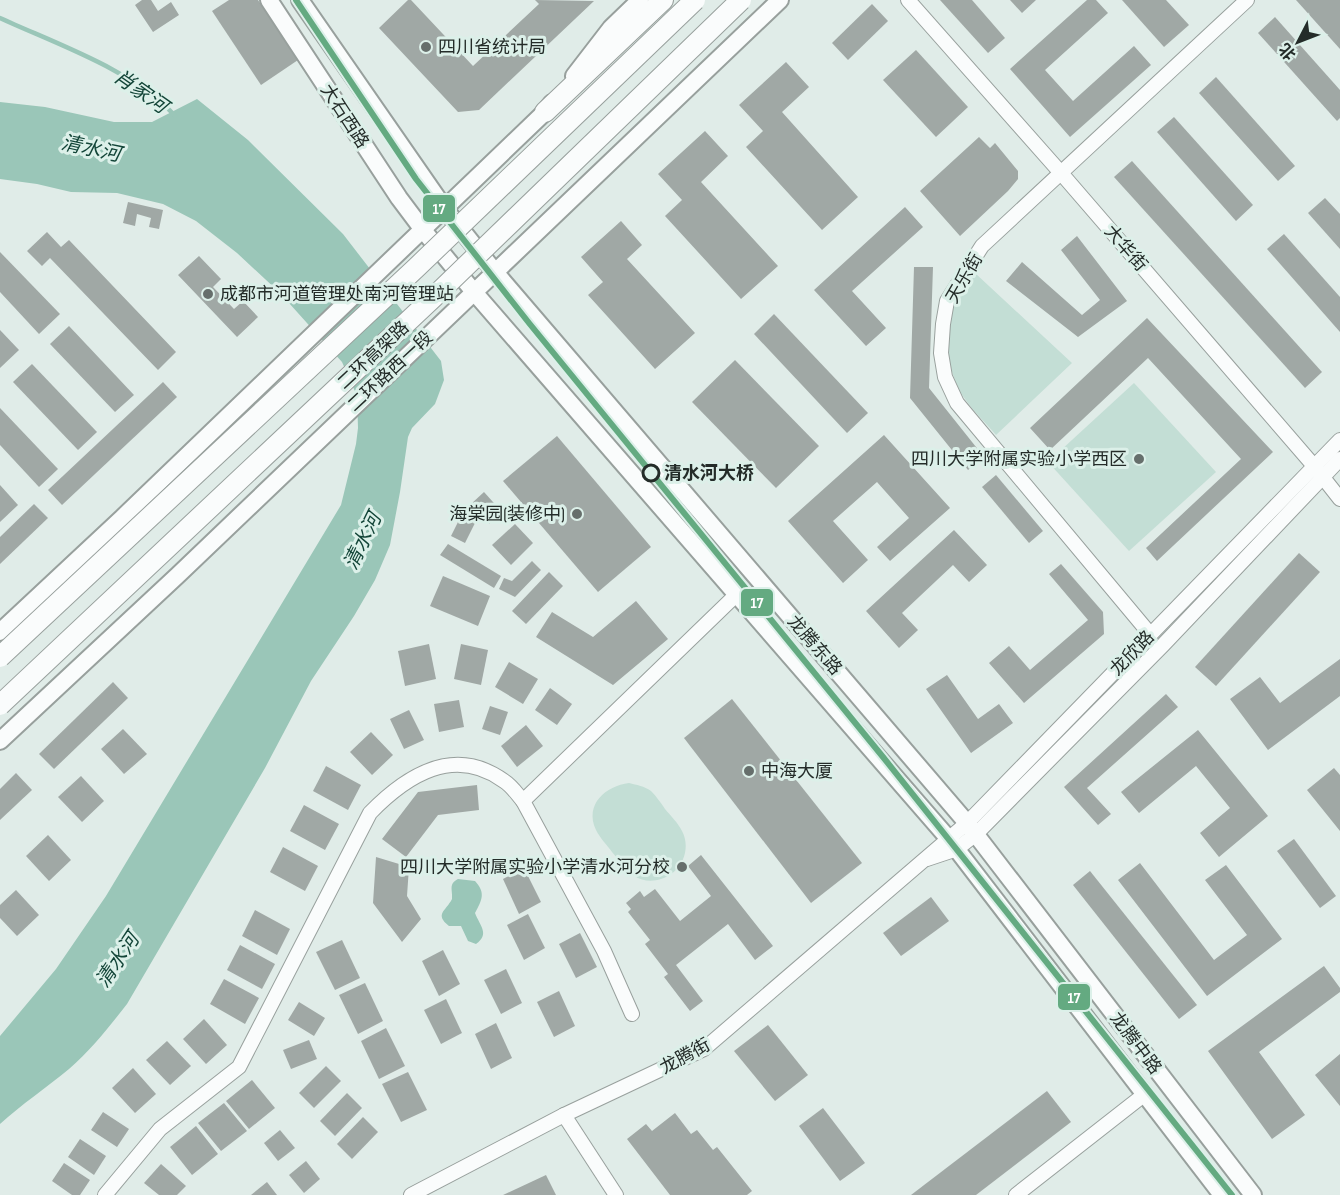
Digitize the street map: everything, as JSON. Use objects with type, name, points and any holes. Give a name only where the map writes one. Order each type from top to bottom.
[{"type":"highway","points":[[545,112],[644,7],[663,0]]},
{"type":"highway","name":"二环高架路","points":[[0,657],[416,268],[694,0]]},
{"type":"highway","name":"二环高架路","points":[[0,705],[437,294],[741,0]]},
{"type":"main road","name":"大石西路","points":[[269,0],[423,230]]},
{"type":"main road","name":"大石西路","points":[[300,0],[445,209]]},
{"type":"main road","name":"二环路西一段","points":[[0,741],[178,575],[780,0]]},
{"type":"main road","points":[[0,632],[545,112]]},
{"type":"main road","name":"龙腾东路","points":[[445,209],[495,272],[972,828]]},
{"type":"main road","name":"龙腾东路","points":[[423,230],[474,292],[953,843]]},
{"type":"main road","name":"龙腾中路","points":[[972,828],[1253,1195]]},
{"type":"main road","name":"龙腾中路","points":[[953,843],[1222,1195]]},
{"type":"street","name":"大华街","points":[[908,0],[1061,173],[1340,499]]},
{"type":"street","name":"天乐街","points":[[1150,634],[957,403],[945,376],[941,353],[943,324],[947,301],[982,246],[1247,0]]},
{"type":"street","points":[[972,828],[1163,645],[1319,472],[1340,440]]},
{"type":"street","points":[[1319,472],[1340,459]]},
{"type":"street","name":"龙欣路","points":[[953,843],[972,828],[1150,634],[1319,472]]},
{"type":"street","points":[[523,801],[736,595]]},
{"type":"street","points":[[105,1195],[160,1129],[239,1067],[370,813],[389,794],[413,777],[434,768],[452,764],[470,765],[487,770],[506,782],[523,801],[604,951],[632,1014]]},
{"type":"street","name":"龙腾街","points":[[411,1195],[564,1115],[704,1049],[922,860],[953,843]]},
{"type":"street","points":[[1016,1195],[1145,1094]]},
{"type":"street","points":[[564,1115],[616,1195]]},
{"type":"shaded area","points":[[975,273],[1072,363],[996,435],[965,399],[956,382],[949,360],[947,338],[952,312]]},
{"type":"shaded area","points":[[1134,383],[1216,472],[1129,551],[1048,462]]},
{"type":"shaded area","points":[[629,783],[651,791],[678,825],[685,838],[683,860],[674,872],[661,879],[644,880],[631,874],[602,839],[593,821],[595,804],[599,798],[612,788]]},
{"type":"water","name":"清水河","points":[[197,99],[248,140],[343,234],[441,361],[444,380],[435,404],[412,428],[408,437],[390,545],[375,580],[311,681],[265,768],[127,1004],[77,1062],[0,1124],[0,1036],[56,969],[106,896],[341,505],[356,444],[357,396],[342,362],[280,293],[237,253],[196,221],[163,204],[117,193],[71,192],[0,179],[0,102],[45,107],[114,122],[152,122]]},
{"type":"water","points":[[458,879],[475,881],[481,889],[481,900],[475,913],[483,933],[476,944],[468,941],[461,926],[449,926],[442,918],[443,912],[452,899],[452,885]]},
{"type":"building","points":[[142,0],[151,0],[158,11],[171,2],[179,15],[153,32],[135,5]]},
{"type":"building","points":[[229,0],[258,0],[298,60],[261,85],[212,11]]},
{"type":"building","name":"四川省统计局","points":[[408,0],[411,0],[473,66],[539,4],[535,0],[594,1],[479,110],[458,112],[379,28]]},
{"type":"building","points":[[940,0],[972,0],[1005,38],[988,53]]},
{"type":"building","points":[[1010,0],[1036,0],[1022,13]]},
{"type":"building","points":[[1087,0],[1096,0],[1108,13],[1045,70],[1073,101],[1134,46],[1151,65],[1070,137],[1010,69]]},
{"type":"building","points":[[1122,0],[1166,0],[1189,25],[1164,47]]},
{"type":"building","points":[[1296,0],[1340,0],[1340,49]]},
{"type":"building","points":[[872,4],[888,21],[848,60],[832,43]]},
{"type":"building","points":[[1275,17],[1340,90],[1340,118],[1337,121],[1258,33]]},
{"type":"building","points":[[916,50],[968,107],[936,137],[883,80]]},
{"type":"building","points":[[786,62],[809,87],[782,112],[858,197],[822,230],[746,147],[763,131],[739,105]]},
{"type":"building","points":[[1216,77],[1295,166],[1278,181],[1199,93]]},
{"type":"building","points":[[1174,117],[1253,205],[1236,221],[1157,132]]},
{"type":"building","points":[[705,131],[728,156],[701,182],[778,266],[741,299],[665,216],[682,200],[658,174]]},
{"type":"building","points":[[979,137],[990,148],[995,143],[1018,171],[1018,179],[960,236],[920,191]]},
{"type":"building","points":[[1132,161],[1322,372],[1305,388],[1114,177]]},
{"type":"building","points":[[1325,198],[1340,214],[1340,249],[1308,213]]},
{"type":"building","points":[[128,202],[163,210],[159,229],[149,227],[151,218],[137,214],[135,226],[123,223]]},
{"type":"building","points":[[905,207],[923,227],[852,291],[886,328],[866,346],[814,290]]},
{"type":"building","points":[[621,221],[642,245],[627,259],[695,333],[655,369],[588,295],[603,282],[581,257]]},
{"type":"building","points":[[47,232],[61,247],[69,240],[176,352],[158,370],[50,258],[42,266],[27,251]]},
{"type":"building","points":[[1284,234],[1340,297],[1340,332],[1267,249]]},
{"type":"building","points":[[1077,236],[1127,301],[1078,337],[1006,281],[1022,262],[1082,315],[1100,300],[1061,250]]},
{"type":"building","points":[[0,252],[60,314],[39,334],[0,292]]},
{"type":"building","name":"成都市河道管理处南河管理站","points":[[199,256],[221,279],[213,287],[234,309],[243,301],[258,317],[237,337],[178,275]]},
{"type":"building","points":[[914,267],[933,267],[929,388],[984,457],[968,470],[910,398]]},
{"type":"building","points":[[774,314],[868,413],[847,433],[754,334]]},
{"type":"building","points":[[1147,318],[1273,452],[1157,561],[1146,548],[1241,459],[1148,358],[1050,450],[1030,428]]},
{"type":"building","points":[[69,326],[134,395],[115,412],[50,344]]},
{"type":"building","points":[[0,330],[19,350],[0,368]]},
{"type":"building","points":[[735,360],[819,446],[776,488],[692,402]]},
{"type":"building","points":[[32,364],[97,432],[78,450],[13,382]]},
{"type":"building","points":[[163,382],[177,397],[62,505],[48,490]]},
{"type":"building","points":[[0,408],[58,469],[39,487],[0,445]]},
{"type":"building","points":[[884,435],[950,508],[890,561],[877,547],[909,518],[877,482],[833,521],[868,560],[843,583],[788,521]]},
{"type":"building","name":"海棠园(装修中)","points":[[557,436],[651,547],[598,592],[503,481]]},
{"type":"building","points":[[996,475],[1043,531],[1029,543],[982,487]]},
{"type":"building","points":[[0,485],[18,505],[0,522]]},
{"type":"building","points":[[484,492],[502,512],[489,524],[471,504]]},
{"type":"building","points":[[34,504],[48,518],[0,564],[0,537]]},
{"type":"building","points":[[461,516],[475,523],[465,543],[451,536]]},
{"type":"building","points":[[515,524],[533,543],[511,565],[492,545]]},
{"type":"building","points":[[954,530],[987,565],[969,582],[953,565],[902,613],[918,630],[899,648],[866,611]]},
{"type":"building","points":[[448,544],[501,576],[494,588],[440,555]]},
{"type":"building","points":[[1299,553],[1320,572],[1216,686],[1195,667]]},
{"type":"building","points":[[532,561],[541,570],[515,597],[499,589],[504,578],[512,581]]},
{"type":"building","points":[[1061,564],[1103,612],[1104,634],[1024,703],[989,663],[1009,646],[1030,670],[1088,620],[1049,574]]},
{"type":"building","points":[[549,572],[563,586],[526,624],[512,611]]},
{"type":"building","points":[[443,576],[490,596],[478,626],[430,606]]},
{"type":"building","points":[[636,601],[668,639],[613,685],[536,637],[552,612],[593,637]]},
{"type":"building","points":[[429,644],[436,679],[405,686],[398,651]]},
{"type":"building","points":[[461,644],[488,650],[481,685],[454,679]]},
{"type":"building","points":[[1340,659],[1340,696],[1268,750],[1230,699],[1260,677],[1280,703]]},
{"type":"building","points":[[509,662],[538,679],[523,704],[495,687]]},
{"type":"building","points":[[947,675],[978,719],[999,704],[1013,723],[971,753],[926,689]]},
{"type":"building","points":[[113,682],[128,698],[54,769],[39,754]]},
{"type":"building","points":[[550,688],[572,704],[557,725],[535,710]]},
{"type":"building","points":[[1166,694],[1178,707],[1087,788],[1111,814],[1098,825],[1064,787]]},
{"type":"building","points":[[732,699],[862,863],[811,903],[684,738]]},
{"type":"building","points":[[459,700],[464,727],[439,732],[434,704]]},
{"type":"building","points":[[490,706],[508,712],[500,735],[482,729]]},
{"type":"building","points":[[409,710],[424,740],[404,749],[390,719]]},
{"type":"building","points":[[526,725],[543,746],[517,767],[501,746]]},
{"type":"building","points":[[123,729],[147,754],[124,774],[101,749]]},
{"type":"building","points":[[1198,730],[1268,816],[1219,857],[1200,833],[1230,808],[1196,766],[1139,813],[1121,792]]},
{"type":"building","points":[[371,732],[393,755],[372,775],[350,752]]},
{"type":"building","points":[[326,766],[361,785],[348,810],[313,791]]},
{"type":"building","points":[[1334,768],[1340,775],[1340,831],[1307,790]]},
{"type":"building","points":[[16,773],[32,790],[0,820],[0,789]]},
{"type":"building","points":[[81,776],[104,801],[82,822],[58,797]]},
{"type":"building","points":[[477,785],[479,810],[438,815],[406,857],[382,839],[418,792]]},
{"type":"building","points":[[304,805],[339,824],[325,850],[290,831]]},
{"type":"building","points":[[48,835],[71,860],[49,881],[26,856]]},
{"type":"building","points":[[1294,839],[1336,896],[1320,908],[1277,851]]},
{"type":"building","points":[[283,847],[318,866],[305,891],[270,872]]},
{"type":"building","points":[[701,855],[773,946],[755,960],[728,924],[676,965],[703,1001],[690,1011],[664,977],[668,974],[645,944],[650,940],[628,912],[631,909],[626,903],[640,891],[644,897],[655,889],[680,921],[711,896],[688,866]]},
{"type":"building","points":[[376,857],[409,867],[407,896],[421,919],[402,942],[373,903]]},
{"type":"building","points":[[1140,863],[1214,960],[1247,935],[1205,880],[1226,865],[1282,939],[1207,996],[1118,880]]},
{"type":"building","points":[[524,868],[541,902],[519,914],[503,879]]},
{"type":"building","points":[[1090,871],[1197,1005],[1179,1019],[1073,885]]},
{"type":"building","points":[[16,890],[39,915],[17,936],[0,918],[0,905]]},
{"type":"building","points":[[931,897],[949,921],[901,956],[883,933]]},
{"type":"building","points":[[255,910],[290,929],[277,955],[242,936]]},
{"type":"building","points":[[528,914],[545,948],[524,960],[507,925]]},
{"type":"building","points":[[580,933],[597,967],[576,978],[559,944]]},
{"type":"building","points":[[342,940],[360,978],[335,990],[316,952]]},
{"type":"building","points":[[240,945],[275,964],[262,989],[227,970]]},
{"type":"building","points":[[443,950],[460,984],[439,996],[422,961]]},
{"type":"building","points":[[1324,966],[1340,988],[1340,992],[1259,1052],[1305,1115],[1272,1139],[1208,1051]]},
{"type":"building","points":[[506,969],[522,1003],[501,1014],[484,980]]},
{"type":"building","points":[[224,979],[259,998],[245,1024],[210,1004]]},
{"type":"building","points":[[365,983],[383,1021],[358,1034],[339,995]]},
{"type":"building","points":[[559,991],[575,1026],[554,1037],[537,1002]]},
{"type":"building","points":[[446,999],[462,1033],[441,1044],[424,1010]]},
{"type":"building","points":[[299,1002],[325,1018],[314,1036],[288,1020]]},
{"type":"building","points":[[204,1019],[227,1045],[206,1064],[183,1039]]},
{"type":"building","points":[[496,1023],[512,1058],[491,1069],[475,1034]]},
{"type":"building","points":[[768,1025],[808,1075],[775,1101],[734,1051]]},
{"type":"building","points":[[386,1028],[405,1066],[379,1079],[361,1041]]},
{"type":"building","points":[[309,1040],[317,1059],[291,1069],[283,1050]]},
{"type":"building","points":[[167,1041],[191,1066],[170,1085],[146,1060]]},
{"type":"building","points":[[1340,1054],[1340,1106],[1315,1075]]},
{"type":"building","points":[[326,1066],[341,1081],[314,1108],[299,1093]]},
{"type":"building","points":[[133,1068],[156,1094],[135,1113],[112,1088]]},
{"type":"building","points":[[408,1072],[427,1110],[401,1122],[382,1084]]},
{"type":"building","points":[[252,1080],[275,1108],[249,1129],[226,1101]]},
{"type":"building","points":[[1047,1091],[1071,1122],[976,1195],[911,1195]]},
{"type":"building","points":[[347,1093],[362,1108],[335,1136],[320,1121]]},
{"type":"building","points":[[224,1103],[247,1131],[221,1151],[198,1123]]},
{"type":"building","points":[[823,1108],[865,1163],[840,1181],[799,1126]]},
{"type":"building","points":[[103,1112],[129,1129],[117,1147],[91,1130]]},
{"type":"building","points":[[675,1113],[691,1134],[697,1130],[713,1150],[717,1147],[752,1191],[747,1195],[670,1195],[627,1139],[646,1124],[652,1131]]},
{"type":"building","points":[[363,1117],[378,1132],[352,1159],[337,1144]]},
{"type":"building","points":[[196,1126],[218,1154],[192,1175],[170,1147]]},
{"type":"building","points":[[280,1130],[295,1148],[278,1161],[264,1143]]},
{"type":"building","points":[[80,1139],[106,1156],[94,1175],[68,1157]]},
{"type":"building","points":[[306,1161],[320,1179],[304,1193],[289,1175]]},
{"type":"building","points":[[64,1163],[90,1180],[80,1195],[72,1195],[52,1181]]},
{"type":"building","points":[[161,1164],[186,1186],[177,1195],[159,1195],[144,1183]]},
{"type":"building","points":[[546,1175],[556,1195],[503,1195]]},
{"type":"building","points":[[267,1182],[277,1195],[251,1195]]},
{"type":"waterway","name":"肖家河","points":[[0,18],[117,72],[139,85],[175,116]]},
{"type":"transit line","name":"17","points":[[296,0],[416,179],[529,323],[883,757],[1232,1195]]},
{"type":"place","name":"四川省统计局","points":[[426,47]]},
{"type":"place","name":"成都市河道管理处南河管理站","points":[[208,294]]},
{"type":"place","name":"四川大学附属实验小学西区","points":[[1139,459]]},
{"type":"place","name":"清水河大桥","points":[[651,473]]},
{"type":"place","name":"海棠园(装修中)","points":[[577,514]]},
{"type":"place","name":"中海大厦","points":[[749,771]]},
{"type":"place","name":"四川大学附属实验小学清水河分校","points":[[682,867]]}]
